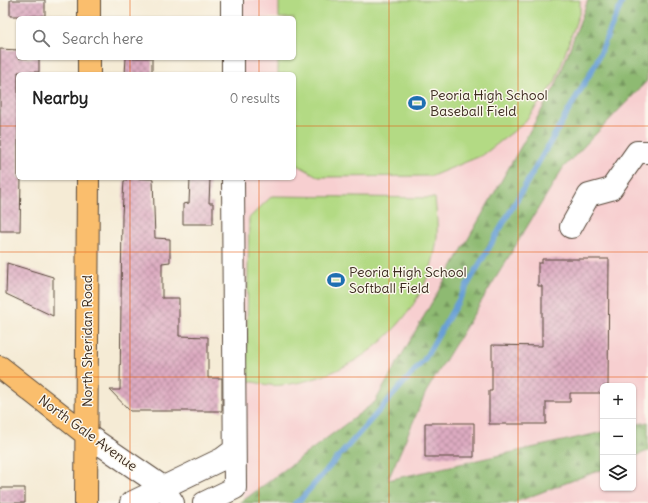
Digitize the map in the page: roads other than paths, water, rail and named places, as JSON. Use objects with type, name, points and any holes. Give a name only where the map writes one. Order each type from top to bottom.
[{"type":"main road","points":[[89,0],[89,16]]},
{"type":"main road","points":[[89,60],[89,72]]},
{"type":"main road","name":"North Sheridan Road","points":[[86,503],[88,180]]},
{"type":"main road","name":"North Gale Avenue","points":[[0,366],[86,435]]},
{"type":"lane","points":[[232,0],[232,16]]},
{"type":"lane","points":[[232,60],[233,72]]},
{"type":"lane","points":[[572,227],[589,195],[610,189],[637,152],[648,152]]},
{"type":"lane","points":[[204,503],[235,488],[233,180]]},
{"type":"lane","name":"North Gale Avenue","points":[[86,435],[168,495]]},
{"type":"lane","points":[[132,503],[168,495],[234,450]]},
{"type":"waterway","points":[[295,503],[301,499],[424,360],[595,65],[623,0]]},
{"type":"place","name":"Peoria High School Baseball Field","points":[[417,103]]},
{"type":"place","name":"Peoria High School Softball Field","points":[[336,280]]}]
